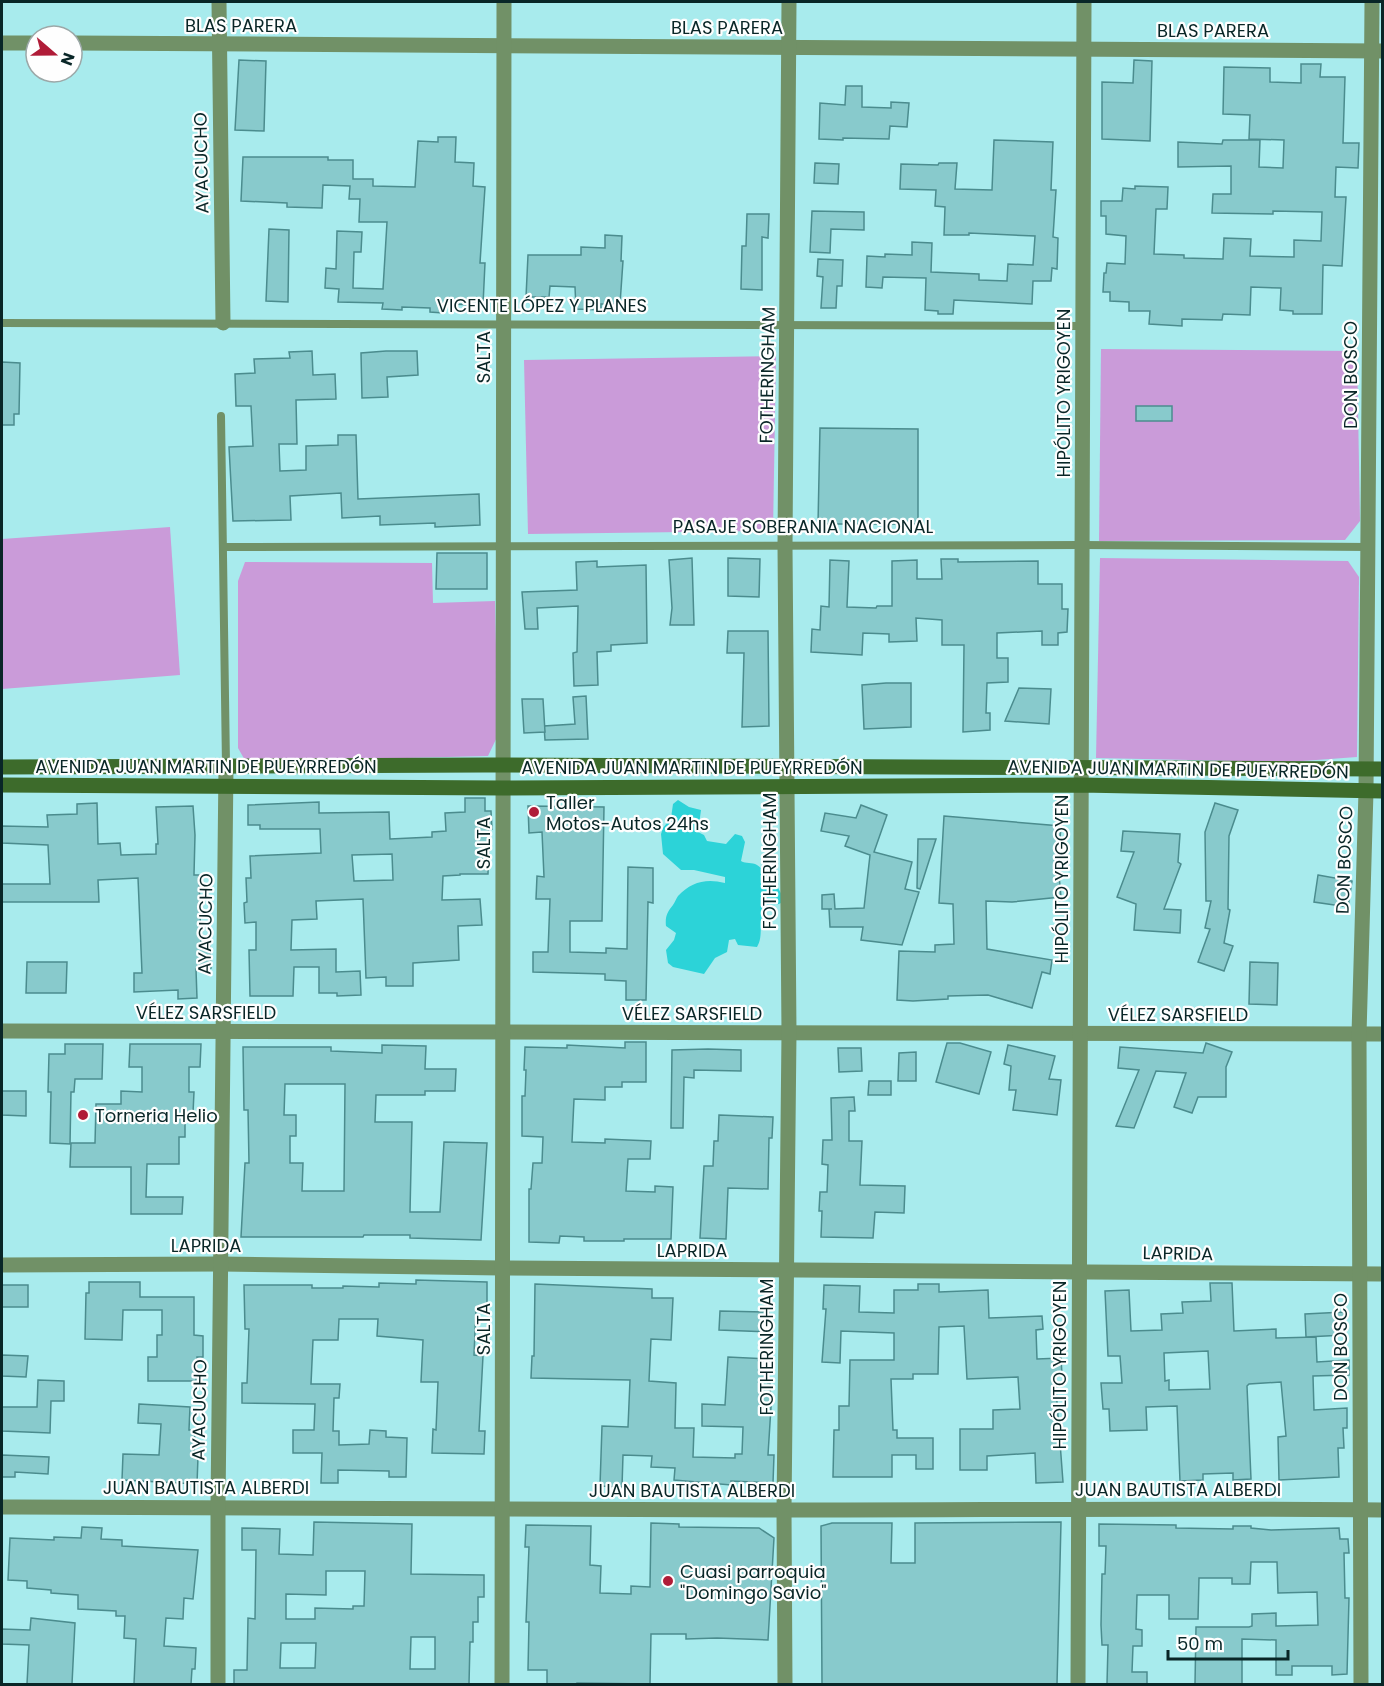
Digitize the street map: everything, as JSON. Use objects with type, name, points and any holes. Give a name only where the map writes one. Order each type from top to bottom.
[{"type":"main road","name":"AVENIDA JUAN MARTIN DE PUEYRREDÓN","points":[[2,767],[1383,769]]},
{"type":"main road","name":"AVENIDA JUAN MARTIN DE PUEYRREDÓN","points":[[2,785],[503,788],[1081,785],[1383,791]]},
{"type":"street","name":"AYACUCHO","points":[[219,2],[223,323]]},
{"type":"street","name":"SALTA","points":[[502,1684],[504,2]]},
{"type":"street","name":"FOTHERINGHAM","points":[[785,1684],[784,1510],[789,1033],[785,546],[789,2]]},
{"type":"street","name":"HIPÓLITO YRIGOYEN","points":[[1077,1684],[1084,2]]},
{"type":"street","name":"DON BOSCO","points":[[1361,1684],[1359,1034],[1365,769],[1375,547],[1377,51],[1372,2]]},
{"type":"street","points":[[2,43],[24,43]]},
{"type":"street","name":"BLAS PARERA","points":[[84,43],[1377,51]]},
{"type":"street","name":"AYACUCHO","points":[[218,1684],[226,766]]},
{"type":"street","name":"VÉLEZ SARSFIELD","points":[[2,1031],[1383,1034]]},
{"type":"street","name":"LAPRIDA","points":[[2,1265],[221,1264],[1383,1274]]},
{"type":"street","name":"JUAN BAUTISTA ALBERDI","points":[[2,1507],[1383,1510]]},
{"type":"lane","name":"VICENTE LÓPEZ Y PLANES","points":[[2,323],[1083,326]]},
{"type":"lane","name":"AYACUCHO","points":[[221,416],[226,766]]},
{"type":"lane","name":"PASAJE SOBERANIA NACIONAL","points":[[224,547],[1081,545],[1375,547]]},
{"type":"shaded area","points":[[1101,349],[1357,351],[1360,521],[1345,540],[1099,541]]},
{"type":"shaded area","points":[[776,356],[773,531],[528,534],[524,360]]},
{"type":"shaded area","points":[[170,527],[180,675],[2,689],[2,539]]},
{"type":"shaded area","points":[[1100,558],[1348,561],[1359,577],[1357,757],[1289,762],[1096,758]]},
{"type":"shaded area","points":[[245,562],[432,563],[433,603],[495,601],[498,735],[488,756],[246,762],[238,748],[238,581]]},
{"type":"water","points":[[678,800],[689,807],[701,810],[698,832],[704,835],[707,841],[726,844],[735,834],[742,836],[745,842],[741,861],[755,864],[775,877],[783,897],[781,903],[769,907],[764,912],[757,947],[738,945],[735,939],[729,940],[727,952],[715,958],[704,974],[673,967],[668,963],[666,950],[674,940],[676,933],[666,926],[666,917],[678,896],[688,887],[705,881],[725,883],[725,877],[694,870],[681,870],[663,854],[661,834],[671,818],[673,804]]},
{"type":"building","points":[[239,60],[266,61],[264,131],[235,130]]},
{"type":"building","points":[[1134,60],[1152,61],[1150,141],[1102,139],[1102,82],[1133,83]]},
{"type":"building","points":[[1301,64],[1321,64],[1320,77],[1345,77],[1343,143],[1359,143],[1358,168],[1336,167],[1335,197],[1346,197],[1342,266],[1323,265],[1322,314],[1293,314],[1293,311],[1280,310],[1281,288],[1251,287],[1250,315],[1223,314],[1222,320],[1182,319],[1182,326],[1149,324],[1150,311],[1129,311],[1129,302],[1110,301],[1110,292],[1103,292],[1104,273],[1106,273],[1107,263],[1125,264],[1126,236],[1106,234],[1106,216],[1101,216],[1101,201],[1122,201],[1123,188],[1168,187],[1167,209],[1156,209],[1154,254],[1184,255],[1184,258],[1223,259],[1224,238],[1251,239],[1250,256],[1294,257],[1294,240],[1321,241],[1322,212],[1212,213],[1213,194],[1231,194],[1231,166],[1178,167],[1178,142],[1222,144],[1223,140],[1260,140],[1259,167],[1283,168],[1284,140],[1249,139],[1250,115],[1223,114],[1224,67],[1270,68],[1270,82],[1301,83]]},
{"type":"building","points":[[846,86],[862,86],[862,107],[891,108],[891,102],[909,103],[907,127],[890,126],[889,139],[819,139],[820,103],[845,105]]},
{"type":"building","points":[[438,137],[456,137],[455,162],[474,163],[473,186],[485,187],[480,263],[485,263],[483,305],[443,304],[443,313],[430,312],[430,308],[382,309],[383,303],[338,302],[339,289],[325,288],[326,268],[336,269],[337,231],[362,232],[361,252],[354,252],[353,288],[383,289],[387,222],[359,222],[360,199],[349,199],[350,186],[323,185],[322,208],[287,207],[287,203],[241,201],[243,157],[328,157],[328,160],[353,160],[353,179],[373,179],[373,186],[415,187],[418,141],[438,142]]},
{"type":"building","points":[[994,140],[1053,142],[1051,190],[1056,190],[1053,237],[1058,238],[1057,269],[1052,268],[1051,281],[1033,281],[1032,304],[954,300],[953,314],[938,314],[938,311],[925,310],[926,278],[883,277],[882,288],[866,287],[867,256],[912,255],[912,242],[932,243],[931,272],[979,274],[979,280],[1007,281],[1008,264],[1033,265],[1035,236],[969,233],[969,235],[944,235],[945,207],[935,206],[936,190],[900,189],[901,164],[957,163],[955,189],[992,190]]},
{"type":"building","points":[[815,163],[839,164],[838,184],[814,183]]},
{"type":"building","points":[[812,211],[864,212],[864,230],[831,229],[830,253],[810,252]]},
{"type":"building","points":[[747,214],[769,214],[768,238],[762,237],[762,290],[741,289],[742,246],[746,246]]},
{"type":"building","points":[[269,229],[289,230],[288,302],[266,301]]},
{"type":"building","points":[[605,235],[622,236],[620,304],[601,304],[601,310],[576,309],[575,287],[550,286],[549,297],[526,297],[528,255],[581,255],[581,247],[605,248]]},
{"type":"building","points":[[818,259],[843,260],[842,286],[837,286],[836,308],[821,308],[823,277],[817,276]]},
{"type":"building","points":[[312,351],[313,375],[335,374],[336,399],[296,400],[297,444],[279,444],[280,471],[306,470],[306,446],[338,445],[338,435],[356,435],[358,499],[479,494],[480,525],[435,527],[435,523],[380,525],[380,516],[342,518],[341,493],[290,496],[291,520],[233,521],[229,447],[253,446],[251,406],[236,406],[235,374],[255,373],[254,359],[290,358],[289,352]]},
{"type":"building","points":[[417,351],[418,375],[387,377],[388,397],[362,398],[361,353]]},
{"type":"building","points":[[2,362],[20,363],[19,414],[14,414],[14,425],[2,425]]},
{"type":"building","points":[[1136,406],[1172,406],[1172,421],[1136,421]]},
{"type":"building","points":[[820,428],[918,429],[918,524],[818,524]]},
{"type":"building","points":[[437,553],[487,553],[487,589],[436,589]]},
{"type":"building","points":[[692,558],[694,625],[670,625],[672,608],[669,560]]},
{"type":"building","points":[[728,558],[760,559],[759,597],[728,596]]},
{"type":"building","points":[[941,559],[958,559],[958,562],[1038,561],[1038,584],[1062,584],[1062,609],[1068,609],[1067,632],[1058,633],[1058,645],[1042,645],[1042,631],[997,633],[997,658],[1008,658],[1008,682],[987,683],[986,713],[990,713],[990,730],[963,732],[964,645],[942,645],[942,620],[916,618],[917,641],[889,642],[889,634],[863,633],[862,655],[811,652],[812,629],[820,630],[821,606],[829,607],[830,560],[849,561],[847,607],[876,608],[877,606],[892,606],[892,561],[917,560],[917,579],[942,579]]},
{"type":"building","points":[[597,561],[597,567],[646,565],[647,643],[611,645],[611,651],[597,652],[598,685],[574,686],[573,653],[577,652],[578,606],[537,608],[538,629],[525,629],[522,592],[577,590],[576,562]]},
{"type":"building","points":[[728,631],[768,631],[769,726],[742,727],[744,653],[727,653]]},
{"type":"building","points":[[911,683],[911,727],[864,729],[862,685]]},
{"type":"building","points":[[1019,688],[1051,689],[1049,724],[1005,721]]},
{"type":"building","points":[[586,696],[588,739],[545,740],[544,726],[575,724],[573,697]]},
{"type":"building","points":[[522,699],[543,699],[545,732],[524,733]]},
{"type":"building","points":[[465,798],[485,798],[485,811],[491,811],[492,829],[489,829],[488,874],[443,876],[442,900],[480,899],[482,925],[458,926],[459,960],[413,963],[413,986],[386,986],[386,977],[366,978],[363,899],[316,901],[317,919],[292,920],[291,950],[336,949],[336,972],[360,971],[361,995],[337,996],[337,993],[319,993],[319,967],[294,967],[293,996],[250,996],[249,950],[256,950],[256,922],[245,923],[244,903],[247,902],[246,878],[251,878],[250,856],[321,853],[320,829],[260,829],[260,825],[248,825],[248,805],[319,802],[319,813],[389,812],[390,839],[432,837],[432,832],[446,831],[445,813],[465,812]],"holes":[[[392,854],[393,880],[354,881],[352,855]]]},
{"type":"building","points":[[97,803],[98,844],[120,843],[121,855],[156,854],[156,844],[158,844],[156,807],[193,806],[194,875],[199,875],[201,947],[210,946],[211,968],[196,969],[197,998],[178,999],[178,990],[134,992],[134,973],[142,973],[138,878],[98,880],[99,902],[2,902],[2,884],[50,884],[48,845],[2,843],[2,826],[48,827],[47,815],[77,814],[77,804]]},
{"type":"building","points":[[1215,803],[1238,810],[1229,836],[1228,909],[1230,910],[1224,943],[1233,946],[1224,971],[1198,962],[1210,929],[1205,928],[1211,901],[1206,901],[1205,832]]},
{"type":"building","points":[[861,805],[887,815],[874,852],[912,862],[905,889],[919,892],[902,945],[861,940],[863,927],[830,927],[829,909],[822,909],[822,895],[834,894],[835,909],[864,908],[870,855],[845,846],[849,836],[821,831],[825,813],[856,818]]},
{"type":"building","points":[[528,806],[604,807],[602,921],[570,921],[570,952],[606,953],[606,948],[627,949],[628,867],[653,868],[653,903],[648,902],[646,1000],[626,1000],[626,981],[605,980],[605,974],[533,972],[533,952],[548,952],[550,899],[536,899],[537,876],[544,877],[542,832],[529,833]]},
{"type":"building","points":[[944,816],[1061,826],[1058,864],[1061,897],[1012,902],[986,901],[987,949],[1052,960],[1050,974],[1042,972],[1032,1008],[988,995],[948,996],[948,999],[913,1001],[897,1000],[899,951],[935,952],[935,945],[954,944],[953,904],[939,903]]},
{"type":"building","points":[[1123,831],[1180,834],[1178,862],[1181,864],[1164,909],[1181,910],[1180,933],[1134,930],[1136,904],[1117,897],[1134,852],[1121,851]]},
{"type":"building","points":[[918,839],[936,839],[920,889],[917,888]]},
{"type":"building","points":[[1318,875],[1352,881],[1348,907],[1314,902]]},
{"type":"building","points":[[27,962],[67,962],[66,993],[26,993]]},
{"type":"building","points":[[1250,962],[1278,963],[1277,1005],[1249,1004]]},
{"type":"building","points":[[625,1042],[646,1042],[646,1082],[622,1082],[622,1087],[605,1087],[605,1100],[574,1099],[572,1142],[605,1143],[605,1139],[651,1141],[650,1159],[628,1159],[626,1191],[655,1192],[655,1186],[673,1187],[671,1239],[584,1241],[584,1237],[560,1236],[559,1243],[529,1242],[529,1189],[531,1189],[533,1163],[542,1163],[543,1137],[522,1136],[525,1047],[567,1048],[567,1045],[625,1048]]},
{"type":"building","points":[[947,1043],[960,1043],[991,1052],[979,1094],[936,1082]]},
{"type":"building","points":[[1206,1043],[1232,1052],[1226,1067],[1226,1097],[1198,1097],[1192,1113],[1174,1107],[1186,1073],[1156,1071],[1134,1128],[1116,1126],[1139,1070],[1118,1068],[1120,1047],[1203,1053]]},
{"type":"building","points":[[65,1044],[103,1044],[102,1079],[75,1079],[74,1092],[71,1092],[70,1144],[50,1143],[49,1054],[65,1054]]},
{"type":"building","points":[[130,1044],[201,1044],[200,1067],[189,1067],[189,1092],[194,1092],[193,1113],[185,1113],[185,1137],[179,1137],[179,1164],[147,1164],[146,1197],[183,1197],[182,1214],[131,1214],[131,1167],[70,1167],[71,1143],[95,1143],[96,1104],[121,1104],[121,1091],[142,1092],[142,1067],[129,1067]]},
{"type":"building","points":[[382,1045],[426,1046],[425,1069],[456,1069],[455,1091],[425,1091],[425,1095],[376,1095],[375,1122],[412,1122],[410,1212],[440,1212],[444,1142],[487,1143],[481,1240],[410,1238],[410,1235],[241,1237],[245,1163],[249,1163],[248,1110],[244,1110],[243,1047],[331,1047],[331,1051],[382,1053]],"holes":[[[285,1084],[345,1084],[344,1191],[302,1191],[303,1163],[290,1163],[290,1136],[296,1136],[296,1115],[284,1115]]]},
{"type":"building","points":[[1008,1045],[1055,1056],[1049,1079],[1061,1080],[1057,1115],[1013,1110],[1016,1090],[1009,1090],[1011,1066],[1004,1064]]},
{"type":"building","points":[[838,1048],[861,1048],[862,1071],[839,1072]]},
{"type":"building","points":[[672,1050],[741,1050],[741,1071],[694,1070],[694,1078],[684,1077],[683,1128],[671,1128]]},
{"type":"building","points":[[916,1052],[916,1081],[898,1081],[899,1053]]},
{"type":"building","points":[[869,1081],[891,1081],[891,1095],[868,1095]]},
{"type":"building","points":[[2,1091],[26,1091],[26,1116],[2,1115]]},
{"type":"building","points":[[854,1097],[855,1111],[849,1111],[849,1141],[862,1141],[860,1185],[905,1186],[904,1213],[875,1212],[873,1238],[821,1237],[820,1192],[827,1192],[828,1165],[822,1164],[823,1140],[832,1140],[831,1098]]},
{"type":"building","points":[[719,1115],[773,1117],[772,1138],[769,1138],[768,1189],[728,1188],[726,1239],[700,1238],[704,1166],[713,1166],[714,1141],[718,1141]]},
{"type":"building","points":[[416,1280],[487,1282],[487,1310],[476,1309],[474,1355],[483,1356],[479,1431],[485,1431],[484,1454],[432,1453],[433,1429],[436,1430],[438,1382],[421,1382],[423,1340],[377,1336],[378,1319],[339,1319],[338,1340],[313,1340],[311,1384],[340,1384],[339,1398],[334,1398],[333,1431],[339,1431],[339,1445],[369,1444],[370,1430],[386,1431],[386,1437],[407,1438],[406,1477],[389,1477],[389,1471],[338,1470],[338,1483],[321,1483],[322,1453],[293,1453],[293,1430],[314,1430],[315,1404],[242,1403],[242,1383],[247,1383],[249,1329],[245,1329],[244,1285],[312,1285],[312,1288],[379,1287],[379,1283],[416,1284]]},
{"type":"building","points":[[89,1282],[140,1282],[140,1297],[194,1297],[194,1335],[203,1336],[203,1357],[197,1357],[196,1381],[148,1381],[148,1357],[157,1357],[157,1335],[162,1335],[162,1310],[123,1310],[122,1340],[85,1339],[86,1293],[89,1293]]},
{"type":"building","points":[[1210,1283],[1232,1283],[1234,1331],[1276,1329],[1276,1338],[1316,1337],[1317,1362],[1349,1360],[1349,1375],[1313,1376],[1314,1410],[1347,1408],[1347,1428],[1343,1428],[1344,1448],[1338,1448],[1339,1477],[1279,1480],[1278,1437],[1286,1436],[1281,1382],[1247,1386],[1251,1479],[1233,1480],[1233,1473],[1203,1474],[1203,1480],[1180,1481],[1177,1406],[1146,1407],[1147,1430],[1110,1431],[1109,1409],[1103,1409],[1101,1383],[1122,1383],[1120,1356],[1108,1356],[1105,1291],[1129,1290],[1131,1331],[1162,1330],[1161,1314],[1183,1313],[1182,1302],[1211,1301]],"holes":[[[1208,1351],[1210,1389],[1169,1390],[1169,1380],[1165,1381],[1164,1353]]]},
{"type":"building","points":[[535,1284],[652,1289],[652,1298],[673,1298],[671,1340],[651,1339],[649,1381],[676,1383],[675,1428],[694,1428],[693,1457],[735,1458],[735,1454],[742,1454],[743,1427],[702,1426],[702,1404],[725,1405],[728,1357],[769,1359],[768,1383],[770,1383],[771,1407],[768,1455],[774,1455],[773,1483],[731,1481],[731,1485],[674,1480],[675,1468],[651,1467],[652,1456],[623,1455],[622,1487],[600,1486],[602,1426],[628,1427],[630,1380],[531,1378],[532,1356],[534,1356]]},
{"type":"building","points":[[918,1284],[939,1284],[939,1292],[988,1290],[989,1318],[1042,1316],[1043,1329],[1036,1330],[1037,1359],[1061,1358],[1062,1375],[1055,1376],[1063,1482],[1036,1483],[1035,1453],[987,1456],[987,1470],[960,1470],[960,1429],[993,1429],[993,1410],[1020,1409],[1018,1377],[967,1379],[964,1326],[939,1327],[938,1374],[913,1374],[913,1379],[891,1379],[893,1430],[897,1430],[897,1438],[933,1438],[933,1469],[916,1469],[916,1455],[892,1455],[892,1477],[833,1477],[834,1430],[839,1430],[839,1406],[849,1406],[850,1360],[894,1360],[894,1333],[841,1331],[840,1363],[822,1362],[826,1309],[823,1309],[824,1285],[860,1286],[859,1312],[894,1313],[894,1290],[918,1290]]},
{"type":"building","points":[[2,1285],[28,1285],[28,1307],[2,1307]]},
{"type":"building","points":[[720,1311],[769,1312],[768,1332],[719,1330]]},
{"type":"building","points":[[1344,1312],[1345,1335],[1306,1337],[1305,1314]]},
{"type":"building","points":[[2,1355],[28,1356],[26,1377],[2,1376]]},
{"type":"building","points":[[38,1380],[64,1381],[64,1401],[51,1401],[50,1433],[2,1431],[2,1407],[37,1407]]},
{"type":"building","points":[[139,1404],[190,1407],[189,1430],[195,1430],[194,1457],[198,1457],[197,1484],[122,1480],[123,1454],[159,1455],[161,1424],[138,1423]]},
{"type":"building","points":[[2,1455],[49,1457],[48,1474],[15,1472],[15,1477],[2,1477]]},
{"type":"building","points":[[314,1522],[412,1524],[411,1574],[484,1575],[484,1597],[478,1597],[478,1622],[473,1622],[473,1642],[470,1642],[469,1684],[234,1684],[234,1670],[247,1670],[248,1618],[255,1619],[256,1550],[242,1550],[242,1528],[280,1529],[279,1554],[313,1555]],"holes":[[[326,1571],[365,1571],[364,1606],[353,1606],[353,1609],[315,1608],[315,1619],[286,1619],[286,1594],[326,1595]],[[411,1637],[435,1637],[435,1669],[410,1669]],[[281,1643],[316,1643],[315,1668],[280,1668]]]},
{"type":"building","points":[[1061,1522],[1057,1684],[822,1684],[821,1526],[832,1523],[892,1523],[891,1563],[915,1563],[915,1523]]},
{"type":"building","points":[[651,1523],[679,1524],[679,1527],[759,1528],[774,1538],[768,1640],[686,1639],[686,1634],[651,1634],[650,1684],[547,1684],[547,1670],[528,1670],[529,1622],[526,1622],[529,1547],[525,1547],[526,1525],[591,1526],[590,1565],[601,1566],[600,1593],[631,1594],[631,1586],[650,1587]]},
{"type":"building","points":[[1099,1524],[1176,1525],[1176,1528],[1233,1529],[1233,1526],[1251,1526],[1251,1528],[1271,1530],[1339,1528],[1340,1539],[1348,1539],[1349,1553],[1344,1553],[1345,1598],[1349,1598],[1347,1674],[1332,1675],[1332,1666],[1292,1666],[1292,1675],[1276,1675],[1276,1640],[1242,1639],[1242,1684],[1195,1684],[1196,1627],[1249,1627],[1252,1626],[1252,1614],[1276,1613],[1276,1626],[1318,1625],[1317,1592],[1278,1593],[1277,1562],[1251,1562],[1250,1584],[1232,1584],[1232,1578],[1199,1578],[1198,1619],[1169,1619],[1169,1595],[1137,1595],[1136,1629],[1142,1630],[1142,1646],[1133,1646],[1132,1672],[1147,1672],[1147,1684],[1107,1684],[1108,1645],[1102,1645],[1101,1625],[1102,1574],[1105,1574],[1106,1546],[1099,1546]]},
{"type":"building","points":[[82,1527],[102,1528],[101,1539],[122,1540],[122,1546],[198,1550],[193,1599],[184,1598],[183,1619],[166,1618],[164,1646],[196,1648],[195,1669],[192,1669],[191,1684],[134,1684],[136,1639],[124,1638],[125,1616],[116,1616],[116,1611],[78,1609],[78,1595],[27,1588],[27,1581],[8,1580],[10,1538],[54,1540],[54,1537],[81,1538]]},
{"type":"building","points":[[31,1618],[75,1623],[72,1684],[27,1684],[29,1645],[2,1644],[2,1629],[30,1630]]},
{"type":"place","name":"Taller Motos-Autos 24hs","points":[[534,812]]},
{"type":"place","name":"Torneria Helio","points":[[83,1115]]},
{"type":"place","name":"Cuasi parroquia \"Domingo Savio\"","points":[[668,1581]]}]
